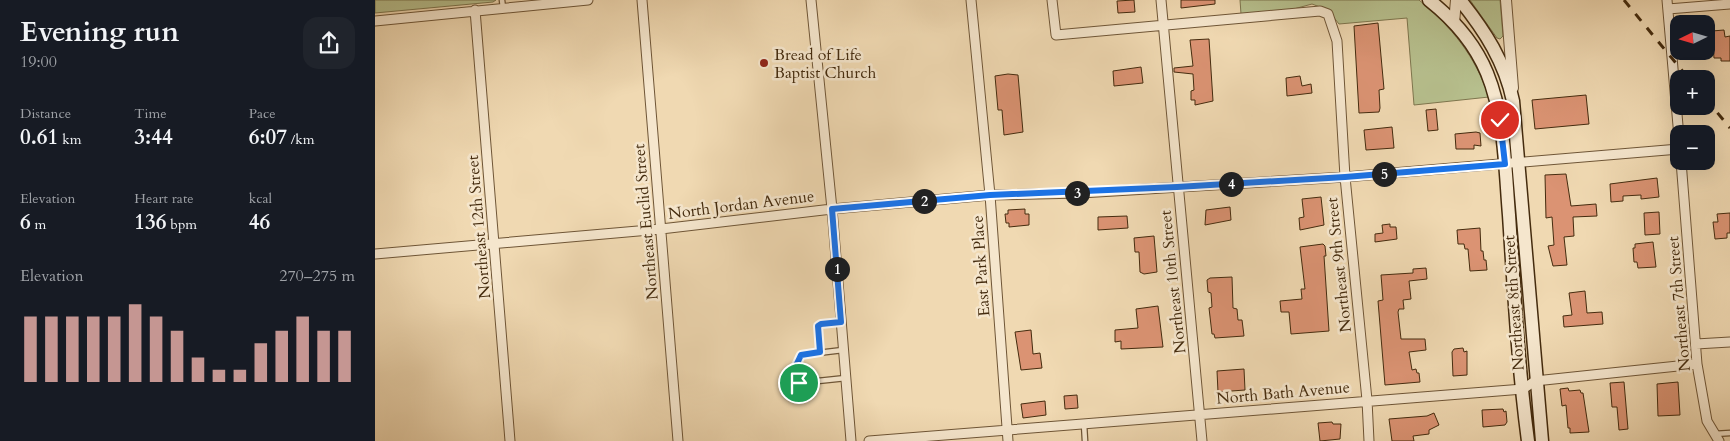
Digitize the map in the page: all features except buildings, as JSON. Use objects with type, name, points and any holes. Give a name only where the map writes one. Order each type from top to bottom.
[{"type":"main road","name":"Northeast 8th Street","points":[[1429,0],[1454,23],[1475,50],[1492,86],[1500,120],[1528,441]]},
{"type":"main road","name":"Northeast 8th Street","points":[[1458,0],[1497,54],[1507,77],[1513,101],[1535,381],[1542,441]]},
{"type":"street","points":[[375,21],[475,10],[503,4],[588,0]]},
{"type":"street","name":"Northeast Euclid Street","points":[[642,0],[678,441]]},
{"type":"street","points":[[811,0],[832,209],[851,441]]},
{"type":"street","name":"East Park Place","points":[[971,0],[990,195],[1008,441]]},
{"type":"street","points":[[1052,0],[1056,36],[1163,27]]},
{"type":"street","name":"Northeast 10th Street","points":[[1161,0],[1202,441]]},
{"type":"street","points":[[1454,23],[1458,0]]},
{"type":"street","points":[[1506,0],[1513,101]]},
{"type":"street","points":[[1678,125],[1668,4],[1730,4]]},
{"type":"street","name":"Northeast 12th Street","points":[[475,10],[510,441]]},
{"type":"street","name":"Northeast 9th Street","points":[[1163,27],[1320,11],[1329,14],[1337,41],[1345,177],[1367,400],[1369,441]]},
{"type":"street","name":"North Jordan Avenue","points":[[375,254],[661,229],[832,209],[990,195],[1345,177],[1670,149]]},
{"type":"street","name":"Northeast 7th Street","points":[[1682,170],[1697,364],[1703,407],[1707,421],[1717,438]]},
{"type":"street","points":[[1696,344],[1730,342]]},
{"type":"street","name":"North Bath Avenue","points":[[869,441],[1523,389],[1535,381],[1697,364]]},
{"type":"lane","points":[[820,352],[818,326],[841,322]]},
{"type":"lane","points":[[843,350],[801,355],[793,372],[794,378],[799,383],[846,378]]},
{"type":"lane","points":[[1084,423],[1085,441]]},
{"type":"lane","points":[[1717,438],[1730,433]]},
{"type":"green space","points":[[375,0],[496,0],[493,2],[375,13]]},
{"type":"green space","points":[[1240,0],[1419,0],[1442,21],[1461,43],[1477,68],[1489,97],[1414,105],[1407,18],[1339,24],[1328,10],[1312,4],[1290,10],[1241,14]]},
{"type":"green space","points":[[1470,0],[1500,0],[1503,36],[1500,39],[1497,38]]},
{"type":"railway","points":[[1624,0],[1682,70]]},
{"type":"railway","points":[[1715,110],[1730,128]]},
{"type":"place","name":"Bread of Life Baptist Church","points":[[764,63]]},
{"type":"route","points":[[799,383],[794,378],[793,372],[801,355],[820,352],[818,326],[841,322],[832,209],[990,195],[1081,193],[1345,177],[1505,164],[1500,120]]}]
